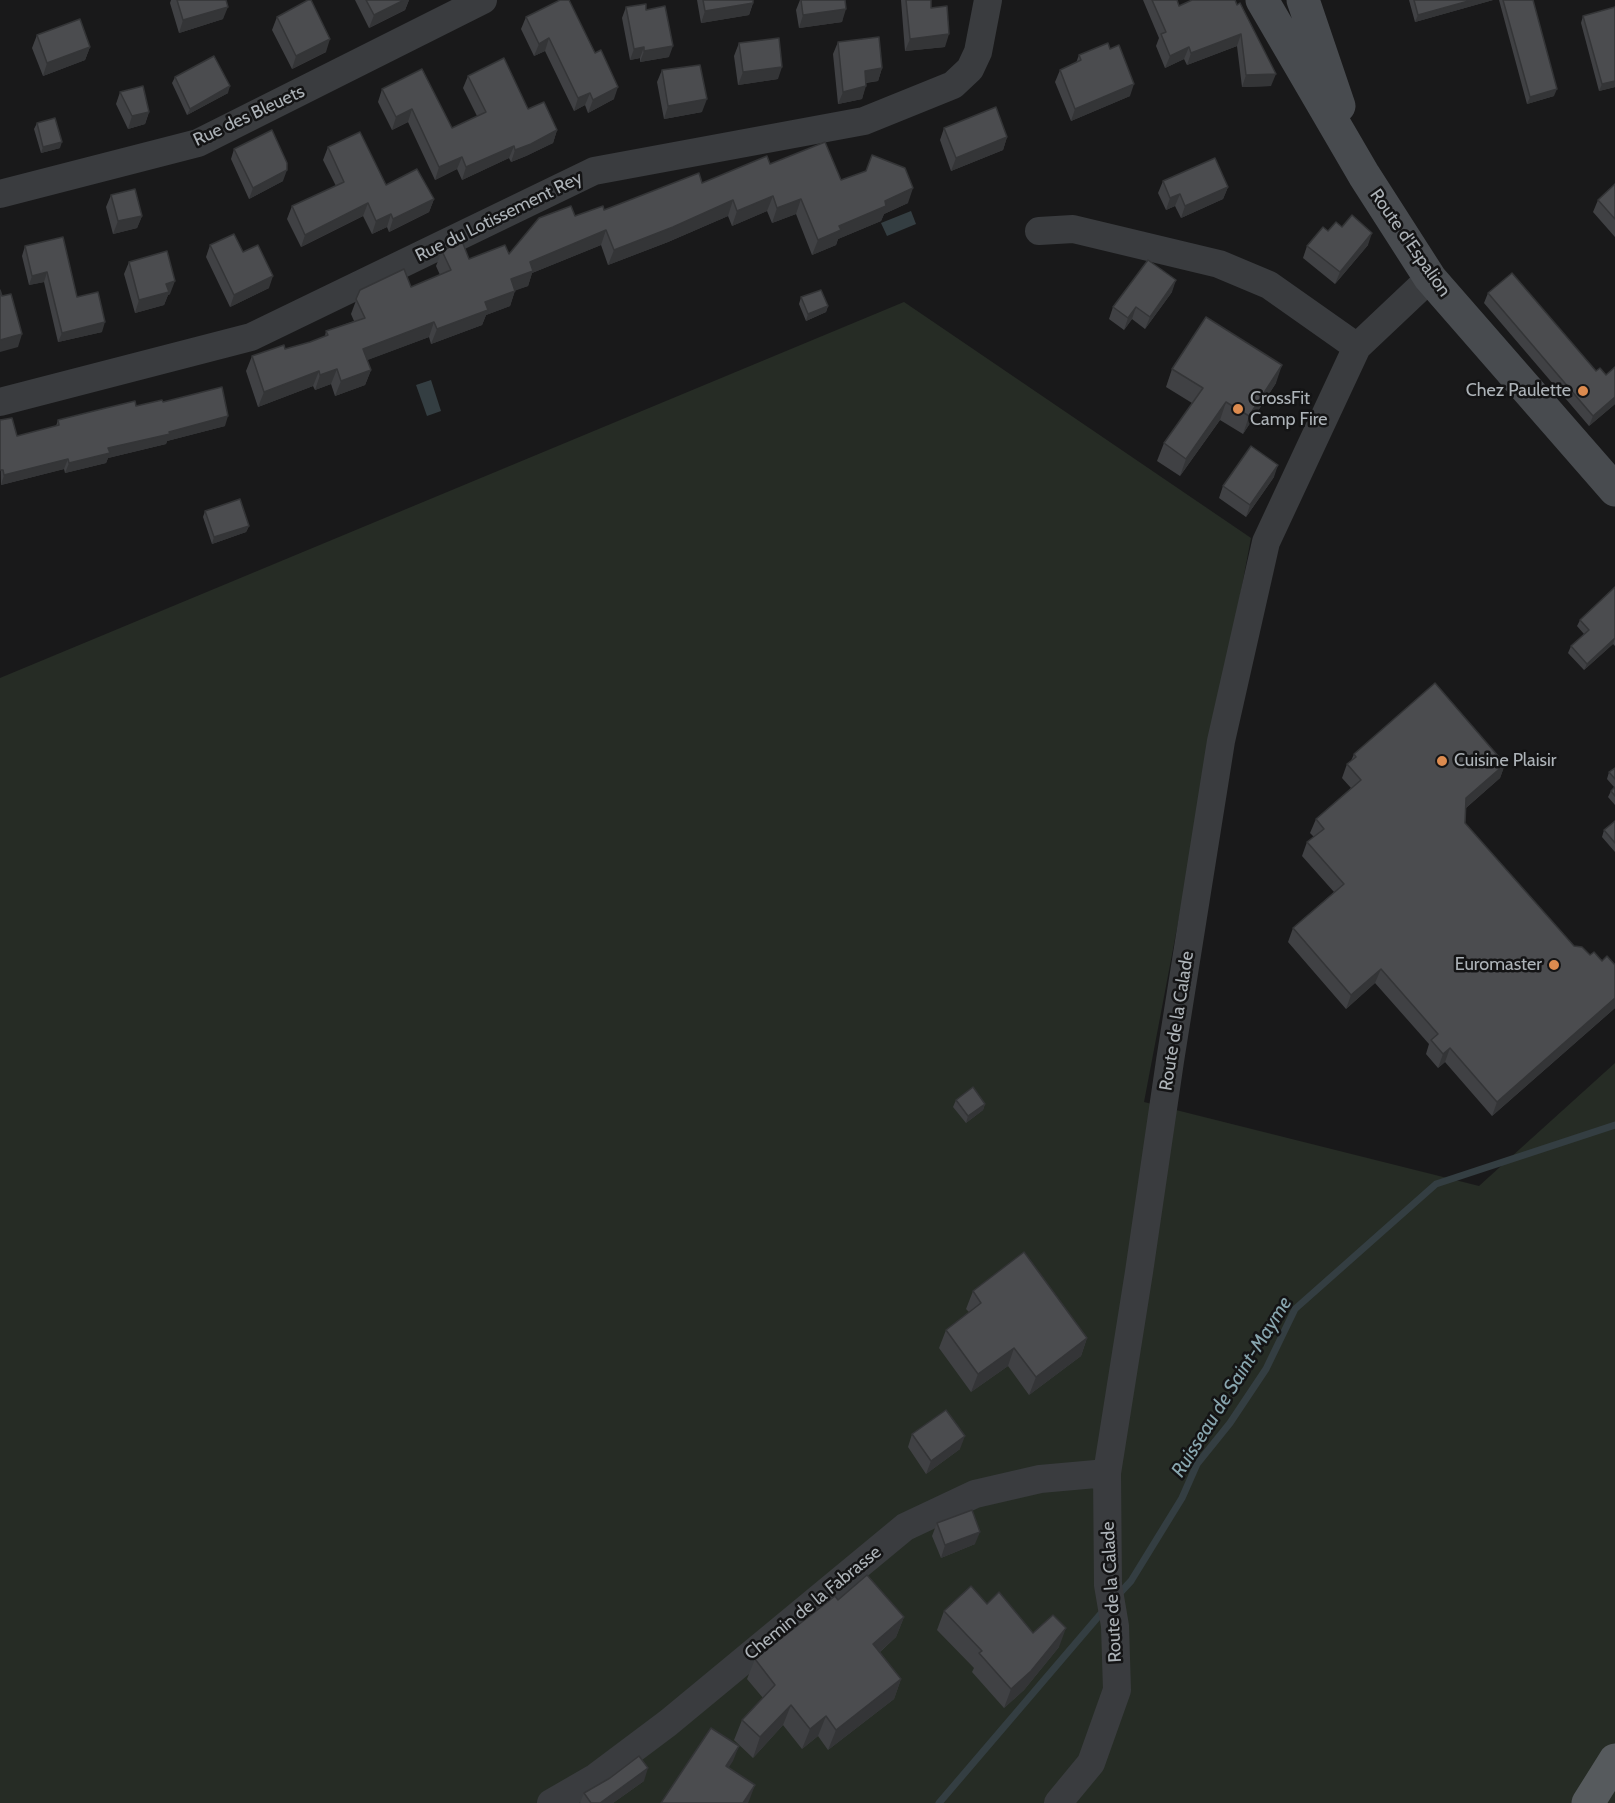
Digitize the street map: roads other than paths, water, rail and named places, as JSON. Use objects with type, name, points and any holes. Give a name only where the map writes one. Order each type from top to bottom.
[{"type":"main road","name":"Route d'Espalion","points":[[1262,0],[1364,175],[1430,278],[1615,490]]},
{"type":"main road","points":[[1305,7],[1364,175]]},
{"type":"main road","points":[[1588,1803],[1615,1760]]},
{"type":"street","name":"Rue des Bleuets","points":[[0,194],[198,142],[483,0]]},
{"type":"street","name":"Rue du Lotissement Rey","points":[[0,402],[251,337],[594,171],[864,121],[954,85],[970,69],[978,52],[988,0]]},
{"type":"street","points":[[1039,231],[1073,229],[1219,264],[1269,285],[1357,347]]},
{"type":"street","name":"Route de la Calade","points":[[1058,1803],[1091,1762],[1117,1690],[1115,1626],[1108,1585],[1107,1473],[1224,729],[1266,542],[1357,347],[1430,278]]},
{"type":"street","name":"Chemin de la Fabrasse","points":[[552,1803],[596,1777],[668,1723],[905,1527],[975,1494],[1040,1479],[1107,1473]]},
{"type":"waterway","name":"Ruisseau de Saint-Mayme","points":[[1118,1595],[1131,1581],[1182,1498],[1197,1464],[1230,1423],[1266,1369],[1295,1309],[1436,1184],[1615,1125]]},
{"type":"waterway","name":"Ruisseau de Saint-Mayme","points":[[939,1803],[1104,1610]]},
{"type":"place","name":"Chez Paulette","points":[[1583,391]]},
{"type":"place","name":"CrossFit Camp Fire","points":[[1238,409]]},
{"type":"place","name":"Cuisine Plaisir","points":[[1442,761]]},
{"type":"place","name":"Euromaster","points":[[1554,965]]}]
